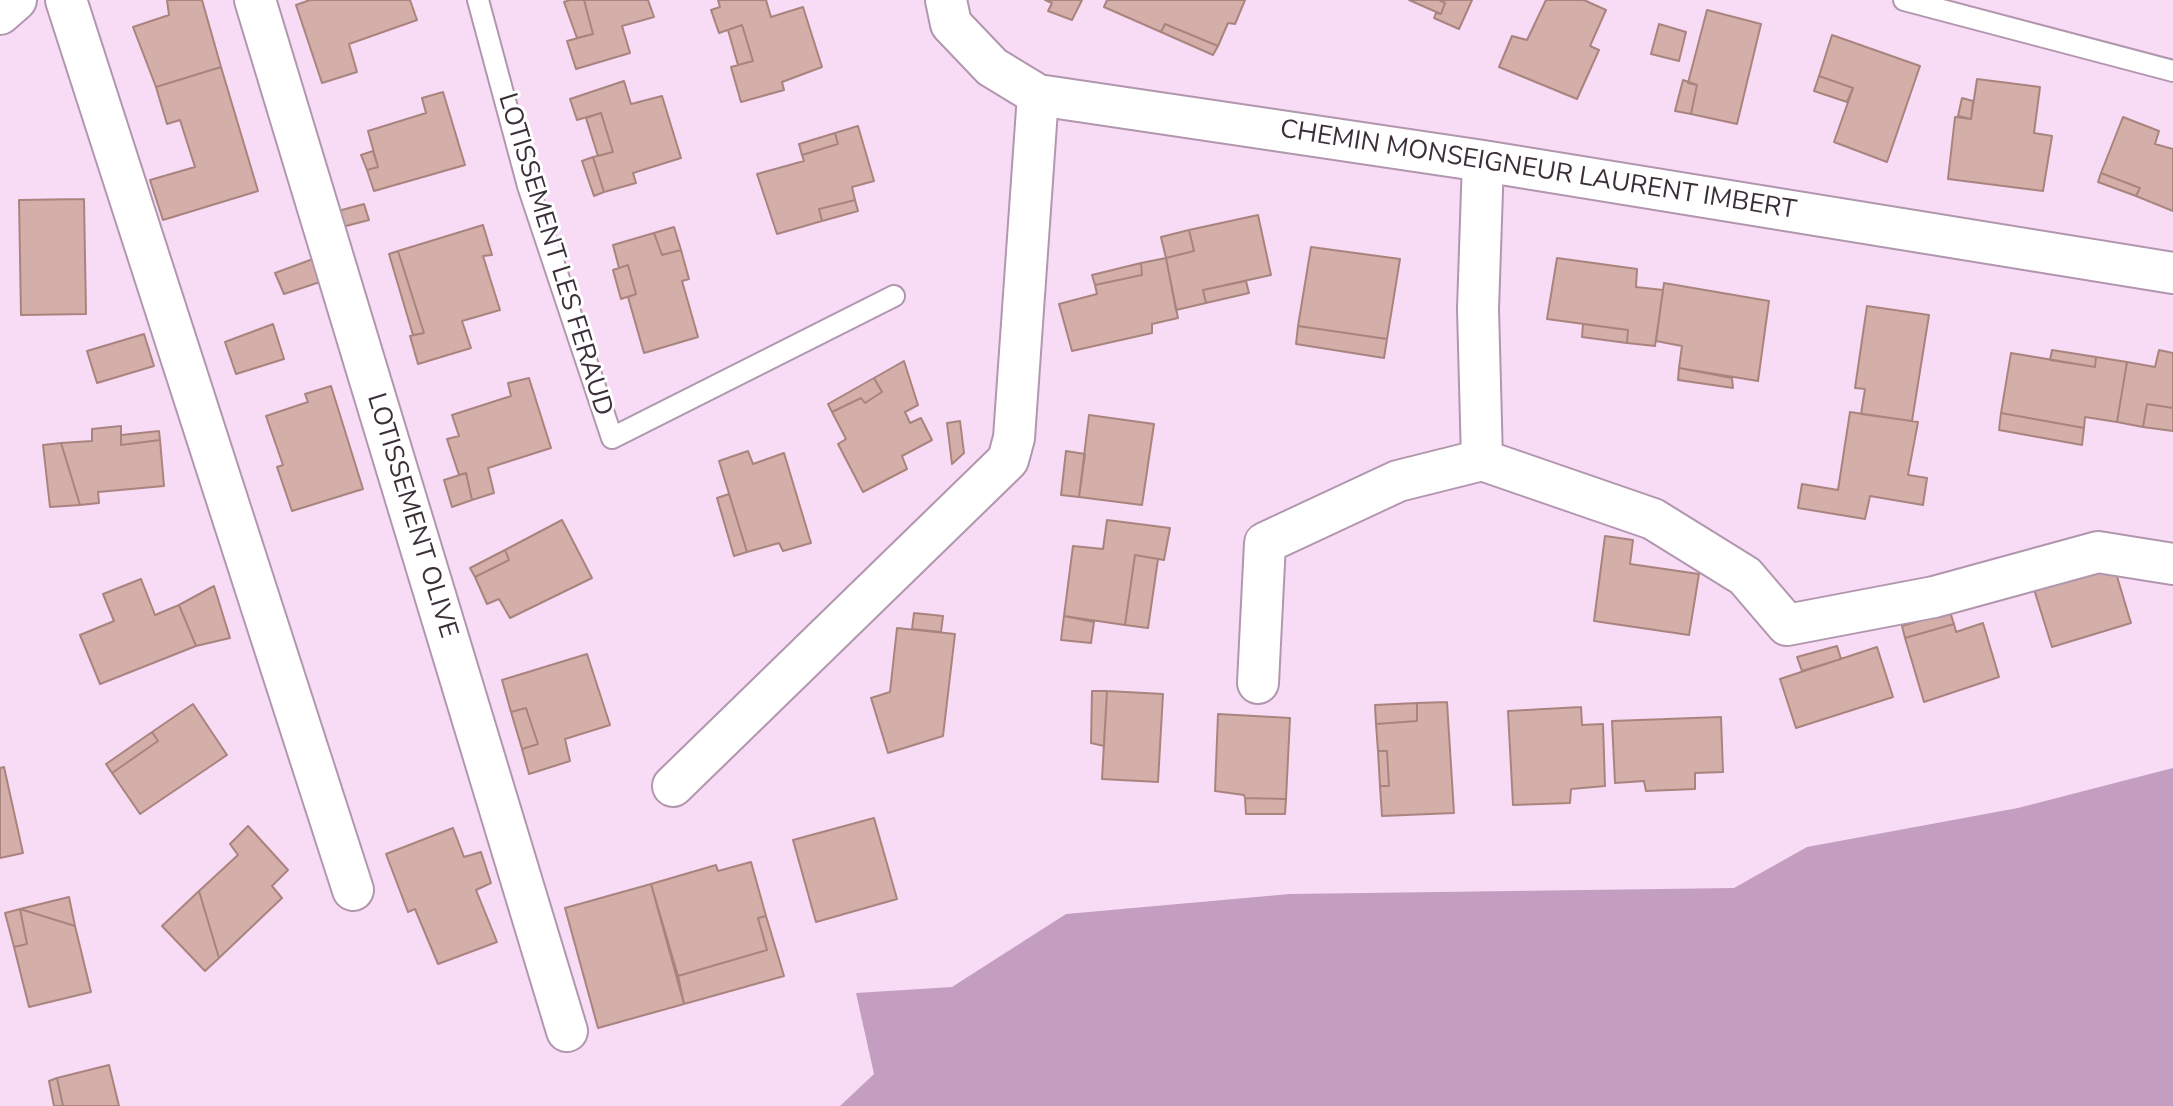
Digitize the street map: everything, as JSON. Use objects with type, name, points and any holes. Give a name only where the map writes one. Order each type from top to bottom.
[{"type":"street","points":[[0,14],[16,0]]},
{"type":"street","points":[[66,0],[353,890]]},
{"type":"street","name":"LOTISSEMENT OLIVE","points":[[255,0],[567,1031]]},
{"type":"street","name":"CHEMIN MONSEIGNEUR LAURENT IMBERT","points":[[946,0],[951,24],[992,67],[1038,95],[1483,161],[2173,273]]},
{"type":"street","points":[[673,786],[1008,460],[1014,438],[1038,95]]},
{"type":"street","points":[[1482,460],[1478,309],[1483,161]]},
{"type":"street","points":[[1258,683],[1265,543],[1398,481],[1482,460],[1653,519],[1745,576],[1787,625],[1934,597],[2098,552],[2173,564]]},
{"type":"lane","name":"LOTISSEMENT LES FERAUD","points":[[478,0],[528,186],[612,438],[894,296]]},
{"type":"lane","points":[[1904,0],[1976,9],[2173,71]]},
{"type":"shaded area","points":[[2173,768],[2173,1106],[840,1106],[874,1074],[856,993],[952,987],[1066,914],[1290,894],[1734,888],[1807,847],[2018,808]]},
{"type":"building","points":[[167,0],[202,0],[221,67],[156,87],[133,27],[169,15]]},
{"type":"building","points":[[310,0],[410,0],[417,20],[349,44],[357,72],[322,83],[296,5]]},
{"type":"building","points":[[584,0],[593,34],[577,38],[564,2]]},
{"type":"building","points":[[584,0],[648,0],[654,17],[622,26],[630,53],[576,69],[567,41],[593,34]]},
{"type":"building","points":[[718,0],[766,0],[771,17],[803,7],[822,67],[782,82],[784,90],[741,102],[731,67],[753,61],[742,25],[719,33],[711,10],[720,7]]},
{"type":"building","points":[[1045,0],[1082,0],[1072,20],[1048,11],[1052,3]]},
{"type":"building","points":[[1107,0],[1245,0],[1235,24],[1228,23],[1218,46],[1165,24],[1161,32],[1104,7]]},
{"type":"building","points":[[1409,0],[1439,0],[1445,3],[1441,14]]},
{"type":"building","points":[[1439,0],[1472,0],[1459,29],[1434,18],[1436,13],[1441,14],[1445,3]]},
{"type":"building","points":[[1546,0],[1584,0],[1606,10],[1590,46],[1599,50],[1577,99],[1499,67],[1512,36],[1527,40]]},
{"type":"building","points":[[1707,10],[1761,24],[1737,124],[1691,114],[1697,85],[1688,83]]},
{"type":"building","points":[[1165,24],[1218,46],[1213,55],[1161,32]]},
{"type":"building","points":[[1659,24],[1686,32],[1679,61],[1651,54]]},
{"type":"building","points":[[742,25],[753,61],[738,65],[728,30]]},
{"type":"building","points":[[1832,35],[1920,66],[1887,162],[1834,142],[1853,88],[1819,76]]},
{"type":"building","points":[[221,67],[258,191],[163,220],[150,180],[195,167],[180,120],[167,124],[156,87]]},
{"type":"building","points":[[1819,76],[1853,88],[1847,102],[1814,91]]},
{"type":"building","points":[[1977,79],[2040,87],[2034,133],[2052,136],[2043,191],[1948,179],[1955,117],[1971,119]]},
{"type":"building","points":[[1683,80],[1697,85],[1691,114],[1675,111]]},
{"type":"building","points":[[624,81],[631,104],[662,96],[681,158],[633,173],[636,183],[604,192],[593,157],[613,152],[601,113],[577,120],[570,99]]},
{"type":"building","points":[[443,92],[465,165],[374,191],[367,170],[378,167],[368,131],[426,113],[422,98]]},
{"type":"building","points":[[1962,98],[1973,101],[1971,119],[1958,116]]},
{"type":"building","points":[[601,113],[613,152],[598,156],[586,118]]},
{"type":"building","points":[[2123,117],[2159,131],[2155,144],[2173,149],[2173,211],[2136,196],[2140,188],[2101,173]]},
{"type":"building","points":[[858,126],[874,181],[852,187],[855,200],[819,209],[822,221],[777,234],[757,174],[804,161],[802,155],[838,144],[835,133]]},
{"type":"building","points":[[835,133],[838,144],[802,155],[799,144]]},
{"type":"building","points":[[373,151],[378,167],[367,170],[361,155]]},
{"type":"building","points":[[593,157],[604,192],[594,196],[582,161]]},
{"type":"building","points":[[2101,173],[2140,188],[2136,196],[2098,182]]},
{"type":"building","points":[[84,199],[86,314],[21,315],[19,200]]},
{"type":"building","points":[[855,200],[858,211],[822,221],[819,209]]},
{"type":"building","points":[[364,204],[369,220],[342,227],[338,211]]},
{"type":"building","points":[[1258,215],[1271,275],[1203,290],[1206,303],[1176,310],[1166,258],[1194,251],[1189,230]]},
{"type":"building","points":[[483,225],[492,255],[483,256],[500,310],[462,321],[471,348],[418,364],[410,336],[424,333],[398,251]]},
{"type":"building","points":[[674,227],[681,250],[662,255],[654,233]]},
{"type":"building","points":[[1189,230],[1194,251],[1166,258],[1161,237]]},
{"type":"building","points":[[654,233],[662,255],[681,250],[689,279],[682,281],[698,337],[644,353],[628,297],[636,294],[628,265],[619,268],[613,245]]},
{"type":"building","points":[[1311,247],[1400,259],[1387,339],[1298,326]]},
{"type":"building","points":[[398,251],[424,333],[413,335],[389,254]]},
{"type":"building","points":[[1166,258],[1178,318],[1152,324],[1152,333],[1072,351],[1059,304],[1097,294],[1095,285],[1142,275],[1141,263]]},
{"type":"building","points":[[1557,258],[1637,269],[1636,287],[1663,290],[1655,346],[1627,343],[1628,330],[1547,319]]},
{"type":"building","points":[[313,259],[320,282],[284,294],[275,273]]},
{"type":"building","points":[[1141,263],[1142,275],[1095,285],[1092,275]]},
{"type":"building","points":[[628,265],[636,294],[621,299],[613,270]]},
{"type":"building","points":[[1246,281],[1249,293],[1206,303],[1203,290]]},
{"type":"building","points":[[1664,283],[1769,301],[1758,381],[1679,368],[1682,346],[1656,341]]},
{"type":"building","points":[[1867,306],[1929,315],[1912,421],[1861,414],[1865,389],[1855,388]]},
{"type":"building","points":[[273,324],[284,359],[236,374],[225,342]]},
{"type":"building","points":[[1583,324],[1628,330],[1627,343],[1582,337]]},
{"type":"building","points":[[1298,326],[1387,339],[1384,358],[1296,344]]},
{"type":"building","points":[[144,334],[154,366],[97,383],[87,351]]},
{"type":"building","points":[[2052,350],[2096,357],[2095,367],[2050,360]]},
{"type":"building","points":[[2159,350],[2173,353],[2173,408],[2147,404],[2143,427],[2117,422],[2127,362],[2155,367]]},
{"type":"building","points":[[2011,353],[2095,367],[2096,357],[2127,362],[2117,422],[2085,417],[2084,428],[2001,413]]},
{"type":"building","points":[[904,361],[918,405],[905,412],[910,423],[921,418],[932,440],[902,456],[907,469],[863,492],[838,444],[846,439],[832,412],[861,398],[865,403],[882,392],[874,378]]},
{"type":"building","points":[[1679,368],[1732,378],[1733,388],[1678,380]]},
{"type":"building","points":[[529,378],[551,448],[488,468],[494,493],[472,500],[466,473],[459,475],[447,439],[459,436],[452,415],[511,396],[508,383]]},
{"type":"building","points":[[874,378],[882,392],[865,403],[861,398],[832,412],[828,404]]},
{"type":"building","points":[[331,386],[363,489],[292,511],[277,467],[283,465],[266,416],[308,402],[305,394]]},
{"type":"building","points":[[2147,404],[2173,408],[2173,431],[2143,427]]},
{"type":"building","points":[[1850,412],[1918,422],[1908,475],[1927,478],[1923,505],[1870,496],[1865,519],[1798,508],[1802,484],[1838,490]]},
{"type":"building","points":[[2001,413],[2084,428],[2082,445],[1999,430]]},
{"type":"building","points":[[1089,415],[1154,424],[1142,505],[1079,497]]},
{"type":"building","points":[[960,421],[964,453],[952,464],[947,423]]},
{"type":"building","points":[[121,426],[121,445],[160,440],[164,486],[98,492],[99,503],[80,505],[61,443],[92,441],[92,429]]},
{"type":"building","points":[[159,431],[160,440],[121,445],[121,435]]},
{"type":"building","points":[[61,443],[80,505],[50,507],[43,445]]},
{"type":"building","points":[[748,451],[753,464],[784,453],[811,543],[783,551],[779,543],[747,552],[719,461]]},
{"type":"building","points":[[1066,451],[1085,454],[1079,497],[1061,495]]},
{"type":"building","points":[[466,473],[472,500],[452,507],[444,480]]},
{"type":"building","points":[[729,494],[747,552],[734,556],[717,498]]},
{"type":"building","points":[[562,520],[592,578],[510,618],[499,599],[487,604],[475,577],[509,560],[505,550]]},
{"type":"building","points":[[1107,520],[1170,528],[1164,560],[1135,555],[1125,625],[1064,616],[1073,546],[1103,549]]},
{"type":"building","points":[[1605,536],[1633,540],[1630,564],[1699,574],[1689,635],[1594,621]]},
{"type":"building","points":[[505,550],[509,560],[475,577],[470,568]]},
{"type":"building","points":[[1135,555],[1158,559],[1148,628],[1125,625]]},
{"type":"building","points":[[2112,560],[2131,623],[2052,647],[2033,586]]},
{"type":"building","points":[[141,579],[155,615],[179,605],[196,646],[100,684],[80,635],[114,621],[103,594]]},
{"type":"building","points":[[214,586],[230,638],[196,646],[179,605]]},
{"type":"building","points":[[1950,612],[1954,624],[1905,638],[1902,626]]},
{"type":"building","points":[[914,613],[943,616],[941,632],[912,629]]},
{"type":"building","points":[[1064,616],[1094,622],[1091,643],[1061,640]]},
{"type":"building","points":[[1983,623],[1999,677],[1924,702],[1905,638],[1954,624],[1956,632]]},
{"type":"building","points":[[897,628],[955,634],[943,736],[888,753],[871,698],[890,692]]},
{"type":"building","points":[[1837,646],[1841,659],[1802,671],[1797,657]]},
{"type":"building","points":[[1877,647],[1893,697],[1796,728],[1780,679]]},
{"type":"building","points":[[587,654],[610,725],[565,739],[570,761],[529,774],[522,749],[538,744],[526,708],[511,712],[502,680]]},
{"type":"building","points":[[1092,691],[1107,691],[1104,746],[1091,743]]},
{"type":"building","points":[[1107,691],[1163,694],[1158,782],[1102,779]]},
{"type":"building","points":[[1447,702],[1454,813],[1382,816],[1380,786],[1389,786],[1387,751],[1378,751],[1376,724],[1417,721],[1417,703]]},
{"type":"building","points":[[1417,703],[1417,721],[1376,724],[1375,705]]},
{"type":"building","points":[[193,704],[227,755],[140,814],[112,773],[158,741],[152,732]]},
{"type":"building","points":[[1581,707],[1582,725],[1603,724],[1605,786],[1571,789],[1570,803],[1513,805],[1508,711]]},
{"type":"building","points":[[526,708],[538,744],[522,749],[511,712]]},
{"type":"building","points":[[1218,714],[1290,718],[1286,799],[1245,798],[1244,795],[1215,791]]},
{"type":"building","points":[[1721,717],[1723,772],[1695,773],[1695,789],[1646,791],[1644,781],[1615,783],[1612,721]]},
{"type":"building","points":[[152,732],[158,741],[112,773],[106,764]]},
{"type":"building","points":[[1378,751],[1387,751],[1389,786],[1380,786]]},
{"type":"building","points":[[4,767],[23,853],[0,858],[0,768]]},
{"type":"building","points":[[1245,798],[1286,799],[1285,814],[1246,814]]},
{"type":"building","points":[[874,818],[897,899],[816,922],[793,840]]},
{"type":"building","points":[[248,826],[288,870],[272,886],[282,898],[219,958],[199,891],[238,855],[230,844]]},
{"type":"building","points":[[453,828],[464,857],[481,852],[491,883],[476,890],[497,942],[438,964],[415,909],[408,912],[386,854]]},
{"type":"building","points":[[751,862],[766,916],[758,918],[767,950],[678,976],[651,884],[716,865],[718,871]]},
{"type":"building","points":[[651,884],[684,1004],[598,1028],[565,908]]},
{"type":"building","points":[[199,891],[219,958],[205,971],[162,926]]},
{"type":"building","points":[[69,897],[75,926],[20,909]]},
{"type":"building","points":[[20,909],[27,944],[14,947],[5,913]]},
{"type":"building","points":[[20,909],[75,926],[91,992],[29,1007],[14,947],[27,944]]},
{"type":"building","points":[[766,916],[784,976],[684,1004],[678,976],[767,950],[758,918]]},
{"type":"building","points":[[109,1065],[119,1106],[63,1106],[57,1078]]},
{"type":"building","points":[[57,1078],[63,1106],[54,1106],[49,1081]]}]
